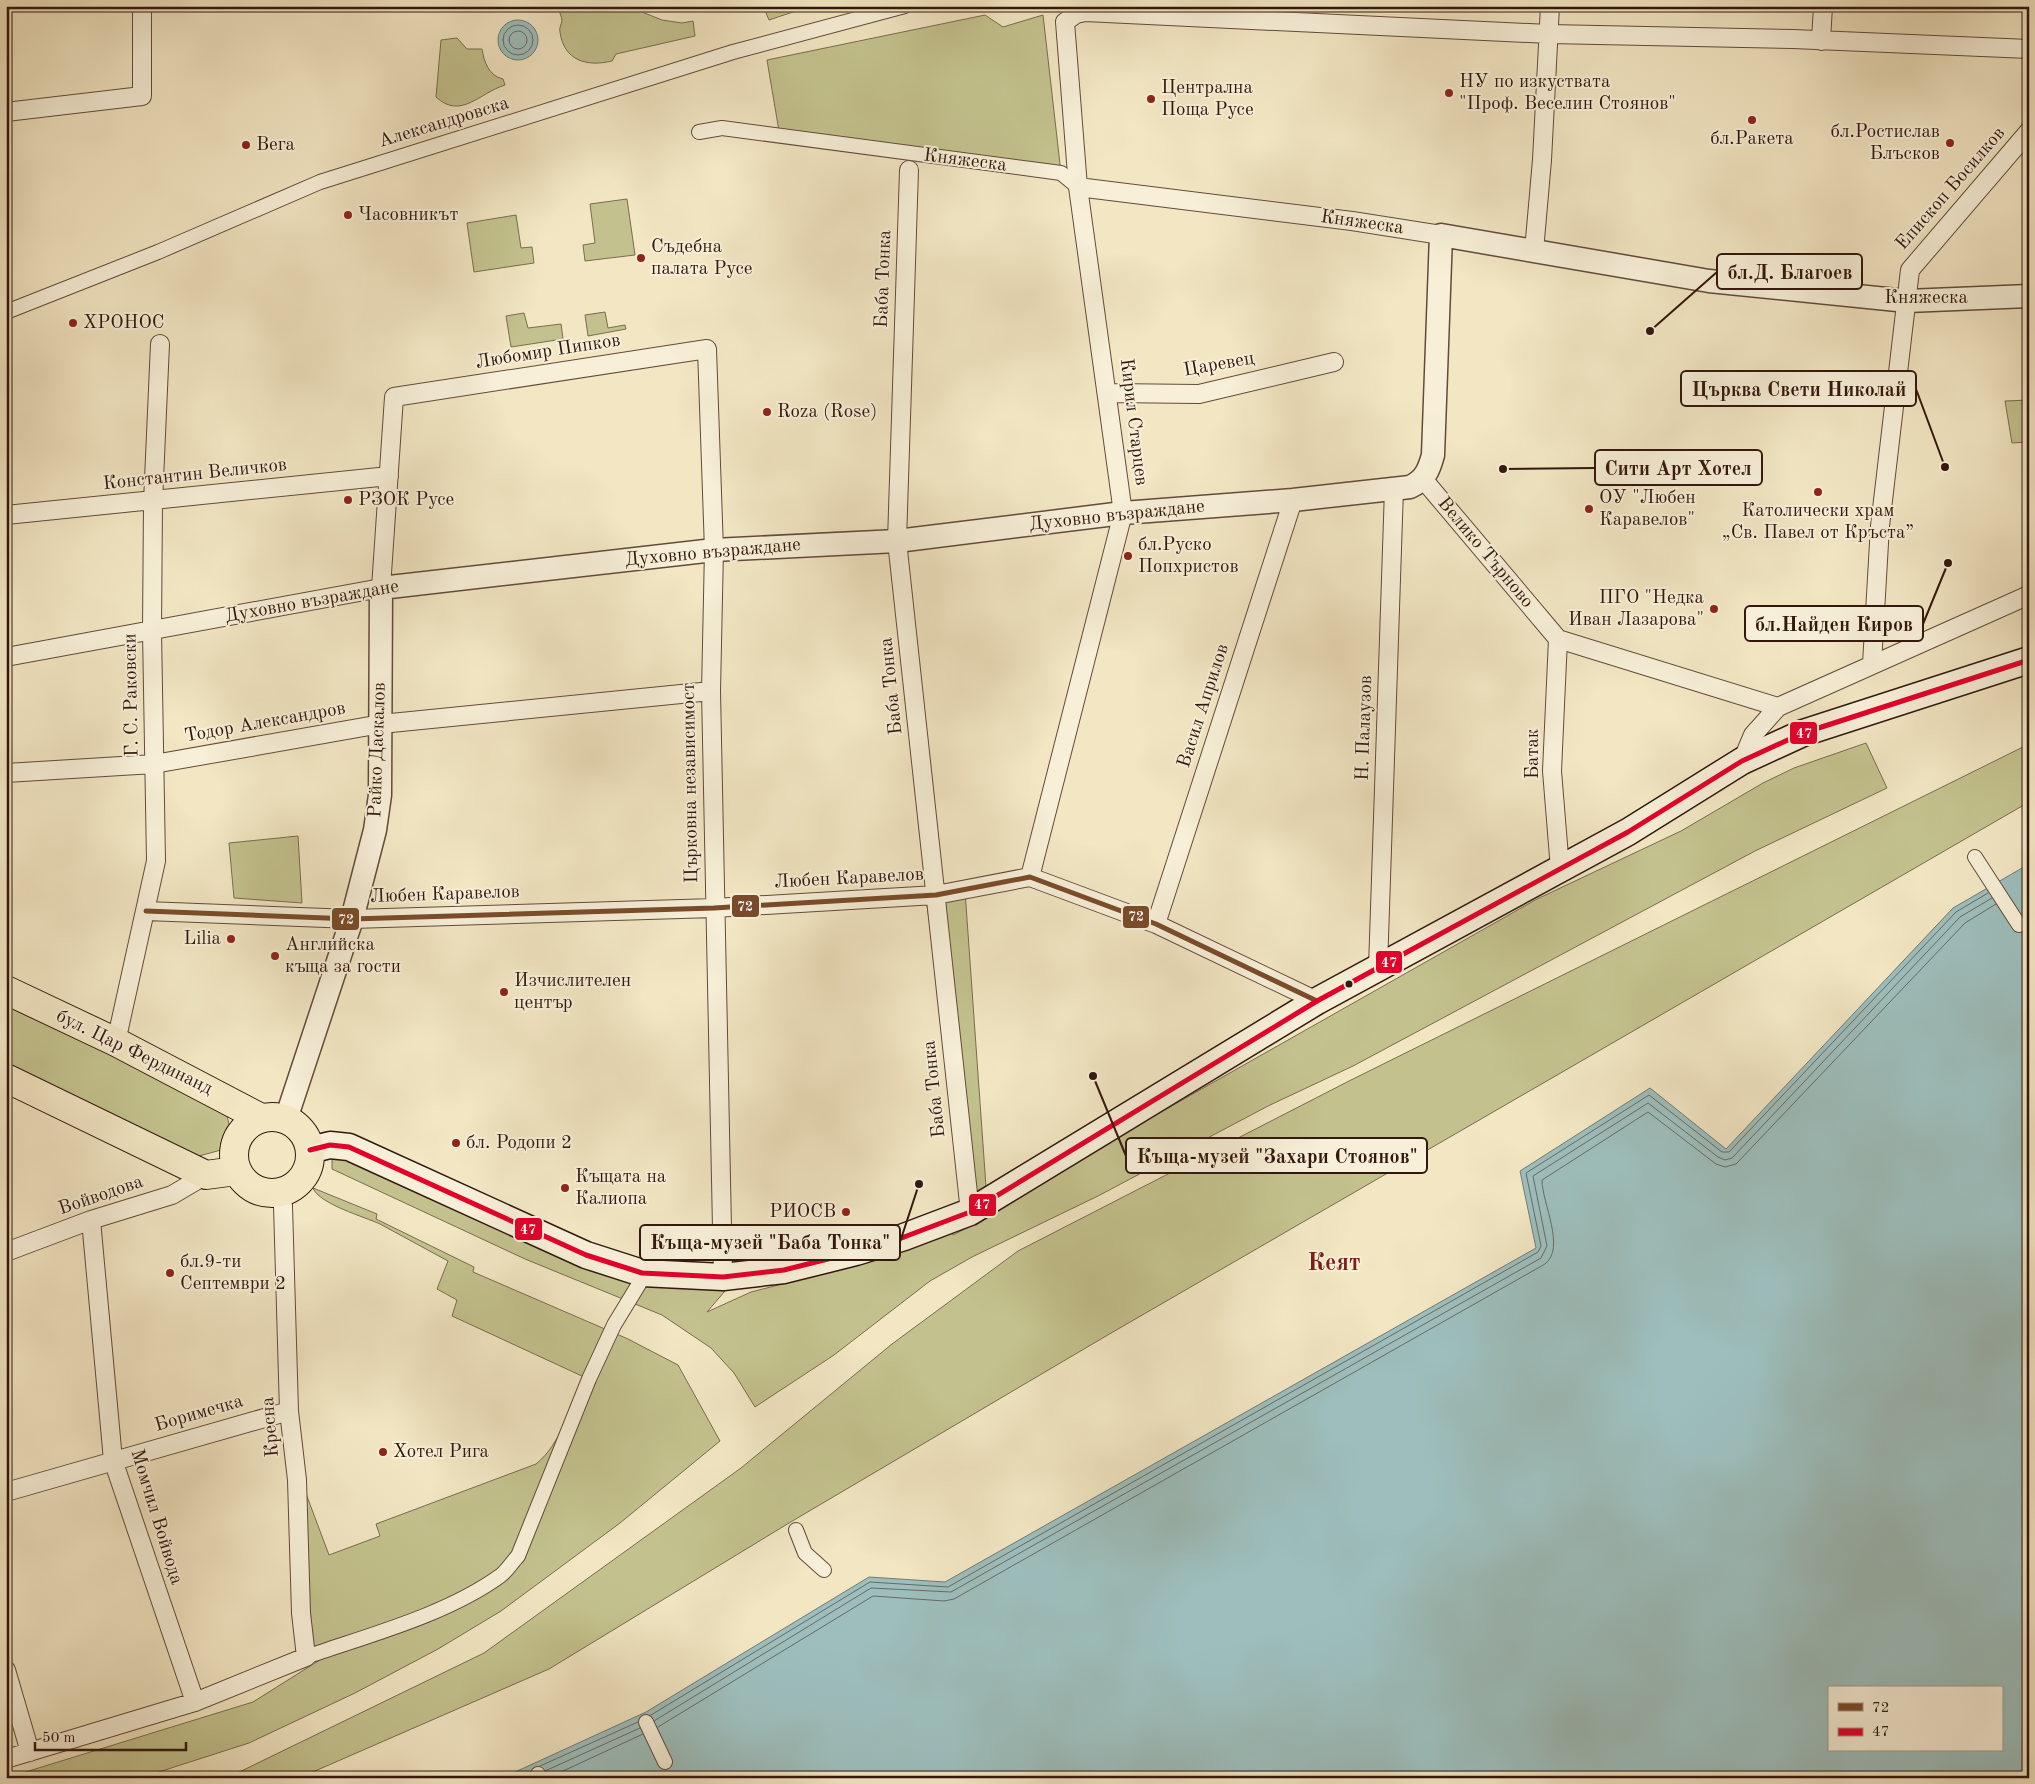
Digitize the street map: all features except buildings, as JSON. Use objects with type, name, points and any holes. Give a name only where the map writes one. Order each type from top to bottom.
[{"type":"main road","points":[[310,1150],[330,1145],[349,1148],[640,1279],[723,1277],[784,1270],[856,1252],[904,1237],[970,1212],[1317,1001],[1628,832],[1742,761],[1803,733],[2029,660]]},
{"type":"main road","name":"бул. Цар Фердинанд","points":[[6,990],[273,1119]]},
{"type":"main road","points":[[6,1078],[206,1175],[236,1171]]},
{"type":"main road","points":[[273,1119],[302,1132],[310,1150],[309,1165],[300,1182],[291,1189],[279,1193],[266,1194],[254,1190],[244,1182],[236,1171],[233,1158],[234,1145],[244,1129],[273,1119]]},
{"type":"street","points":[[6,112],[142,96],[142,6]]},
{"type":"street","name":"Александровска","points":[[6,312],[158,252],[329,179],[732,52],[905,6]]},
{"type":"street","points":[[1534,251],[1550,6]]},
{"type":"street","points":[[1821,41],[1823,6]]},
{"type":"street","name":"Кирил Старцев","points":[[1030,877],[1123,513],[1078,187],[1065,22],[1076,14],[1085,12],[1549,34]]},
{"type":"street","points":[[1549,34],[2029,49]]},
{"type":"street","name":"Княжеска","points":[[699,132],[722,128],[909,162],[1061,173],[1078,187],[1352,221],[1709,281],[1907,301],[2029,296]]},
{"type":"street","name":"Епископ Босилков","points":[[1872,664],[1880,526],[1893,396],[1910,270],[2029,131]]},
{"type":"street","name":"Баба Тонка","points":[[909,162],[897,541],[970,1212]]},
{"type":"street","name":"Велико Търново","points":[[1441,235],[1433,454],[1430,468],[1423,479],[1558,639]]},
{"type":"street","name":"Г. С. Раковски","points":[[116,1042],[156,861],[152,631],[153,502],[160,344]]},
{"type":"street","name":"Любомир Пипков","points":[[394,397],[707,349]]},
{"type":"street","name":"Църковна независимост","points":[[707,349],[714,550],[711,691],[723,1277]]},
{"type":"street","name":"Царевец","points":[[1108,394],[1200,394],[1334,362]]},
{"type":"street","name":"Райко Даскалов","points":[[273,1119],[352,919],[375,830],[380,794],[381,588],[394,397]]},
{"type":"street","name":"Константин Величков","points":[[6,515],[153,502],[389,476]]},
{"type":"street","name":"Духовно възраждане","points":[[6,657],[381,588],[714,550],[897,541],[1123,513],[1293,500],[1410,487],[1423,479]]},
{"type":"street","name":"Н. Палаузов","points":[[1378,968],[1394,489]]},
{"type":"street","name":"Васил Априлов","points":[[1156,924],[1293,500]]},
{"type":"street","points":[[1742,761],[1753,735],[1778,707],[2029,595]]},
{"type":"street","points":[[1558,639],[1778,707]]},
{"type":"street","name":"Батак","points":[[1558,639],[1552,771],[1560,870]]},
{"type":"street","name":"Тодор Александров","points":[[6,773],[154,764],[381,724],[711,691]]},
{"type":"street","points":[[1975,857],[2019,925]]},
{"type":"street","points":[[1030,877],[1156,924],[1317,1001]]},
{"type":"street","name":"Любен Каравелов","points":[[146,911],[352,919],[714,908],[936,895],[1030,877]]},
{"type":"street","name":"Войводова","points":[[6,1252],[91,1220],[172,1195],[206,1175]]},
{"type":"street","name":"Кресна","points":[[279,1193],[283,1206],[289,1411],[297,1480],[300,1613],[306,1657]]},
{"type":"street","name":"Момчил Войвода","points":[[91,1220],[113,1460],[195,1702]]},
{"type":"street","points":[[6,1759],[195,1702],[306,1657],[380,1633],[449,1604],[501,1575],[518,1556],[589,1379],[614,1325],[640,1279]]},
{"type":"street","name":"Боримечка","points":[[6,1492],[289,1411]]},
{"type":"street","points":[[796,1530],[805,1553],[824,1570]]},
{"type":"street","points":[[6,1670],[30,1752]]},
{"type":"street","points":[[646,1722],[665,1762]]},
{"type":"shaded area","points":[[557,6],[627,6],[662,20],[682,23],[693,21],[695,36],[616,54],[612,61],[603,63],[586,62],[578,60],[566,50],[562,42],[560,28],[562,19]]},
{"type":"shaded area","points":[[763,6],[811,6],[769,20]]},
{"type":"shaded area","points":[[985,15],[1003,27],[1043,15],[1061,173],[780,137],[767,60]]},
{"type":"shaded area","points":[[457,38],[467,49],[482,49],[488,68],[494,75],[503,79],[505,85],[470,103],[454,106],[436,97],[441,40]]},
{"type":"shaded area","points":[[627,199],[635,255],[585,261],[583,245],[595,243],[590,204]]},
{"type":"shaded area","points":[[516,215],[521,248],[532,247],[534,263],[474,272],[467,223]]},
{"type":"shaded area","points":[[605,312],[608,328],[625,325],[626,329],[588,336],[585,315]]},
{"type":"shaded area","points":[[524,313],[528,328],[561,324],[563,339],[511,347],[506,316]]},
{"type":"shaded area","points":[[2029,400],[2029,442],[2012,443],[2005,401]]},
{"type":"shaded area","points":[[1866,743],[1887,788],[1755,851],[1353,1066],[1268,1106],[1098,1196],[972,1257],[930,1281],[834,1355],[755,1407],[734,1373],[711,1348],[662,1315],[525,1259],[332,1169],[332,1158],[346,1157],[585,1267],[623,1281],[725,1291],[707,1312],[751,1292],[841,1269],[947,1226],[953,1235],[987,1218],[983,1206],[1062,1168],[1537,899],[1681,831],[1763,783],[1794,768]]},
{"type":"shaded area","points":[[2029,744],[2029,802],[1106,1336],[789,1523],[549,1669],[299,1778],[227,1778],[484,1653],[741,1468],[892,1344],[1018,1251],[1351,1080]]},
{"type":"shaded area","points":[[298,836],[302,903],[234,898],[229,843]]},
{"type":"shaded area","points":[[965,891],[987,1201],[974,1210],[925,893]]},
{"type":"shaded area","points":[[6,1001],[225,1108],[230,1128],[221,1150],[199,1156],[6,1065]]},
{"type":"shaded area","points":[[313,1188],[377,1214],[376,1219],[474,1267],[473,1272],[628,1339],[678,1365],[720,1441],[620,1523],[501,1611],[438,1649],[355,1693],[249,1743],[140,1778],[6,1778],[253,1702],[334,1651],[306,1657],[305,1491],[329,1555],[380,1536],[376,1524],[536,1464],[545,1456],[559,1435],[584,1377],[452,1316],[457,1300],[437,1289],[448,1261],[380,1224],[333,1205],[317,1194]]},
{"type":"water","points":[[522,20],[529,23],[535,29],[538,40],[537,48],[529,57],[522,60],[514,60],[507,57],[499,48],[498,36],[501,29],[510,21]]},
{"type":"water","points":[[2029,864],[2029,1778],[502,1778],[646,1712],[869,1577],[945,1582],[1536,1248],[1520,1171],[1650,1088],[1726,1149],[1953,908]]},
{"type":"transit line","name":"47","points":[[310,1150],[330,1145],[349,1147],[586,1255],[642,1273],[723,1277],[784,1270],[856,1252],[904,1237],[970,1212],[1317,1001],[1628,832],[1742,761],[1803,733],[2029,660]]},
{"type":"transit line","name":"72","points":[[146,911],[352,919],[714,908],[936,895],[1030,877],[1156,924],[1317,1001]]},
{"type":"place","name":"НУ по изкуствата \"Проф. Веселин Стоянов\"","points":[[1449,93]]},
{"type":"place","name":"Централна Поща Русе","points":[[1151,99]]},
{"type":"place","name":"бл.Ракета","points":[[1752,120]]},
{"type":"place","name":"бл.Ростислав Блъсков","points":[[1950,143]]},
{"type":"place","name":"Вега","points":[[246,145]]},
{"type":"place","name":"Часовникът","points":[[348,215]]},
{"type":"place","name":"Съдебна палата Русе","points":[[641,258]]},
{"type":"place","name":"XPOHOC","points":[[73,323]]},
{"type":"place","name":"бл.Д. Благоев","points":[[1650,331]]},
{"type":"place","name":"Roza (Rose)","points":[[767,412]]},
{"type":"place","name":"Църква Свети Николай","points":[[1945,467]]},
{"type":"place","name":"Сити Арт Хотел","points":[[1503,469]]},
{"type":"place","name":"Католически храм „Св. Павел от Кръста”","points":[[1818,492]]},
{"type":"place","name":"РЗОК Русе","points":[[348,500]]},
{"type":"place","name":"ОУ \"Любен Каравелов\"","points":[[1589,509]]},
{"type":"place","name":"бл.Руско Попхристов","points":[[1128,556]]},
{"type":"place","name":"бл.Найден Киров","points":[[1948,563]]},
{"type":"place","name":"ПГО \"Недка Иван Лазарова\"","points":[[1714,609]]},
{"type":"place","name":"Lilia","points":[[231,939]]},
{"type":"place","name":"Aнглийска къща за гости","points":[[275,956]]},
{"type":"place","name":"Изчислителен център","points":[[504,992]]},
{"type":"place","name":"Къща-музей \"Захари Стоянов\"","points":[[1093,1076]]},
{"type":"place","name":"бл. Родопи 2","points":[[456,1143]]},
{"type":"place","name":"Къща-музей \"Баба Тонка\"","points":[[919,1184]]},
{"type":"place","name":"Къщата на Калиопа","points":[[565,1188]]},
{"type":"place","name":"РИОСВ","points":[[846,1212]]},
{"type":"place","name":"бл.9-ти Септември 2","points":[[170,1273]]},
{"type":"place","name":"Хотел Рига","points":[[383,1452]]},
{"type":"district","name":"Кеят","points":[[1334,1264]]}]
